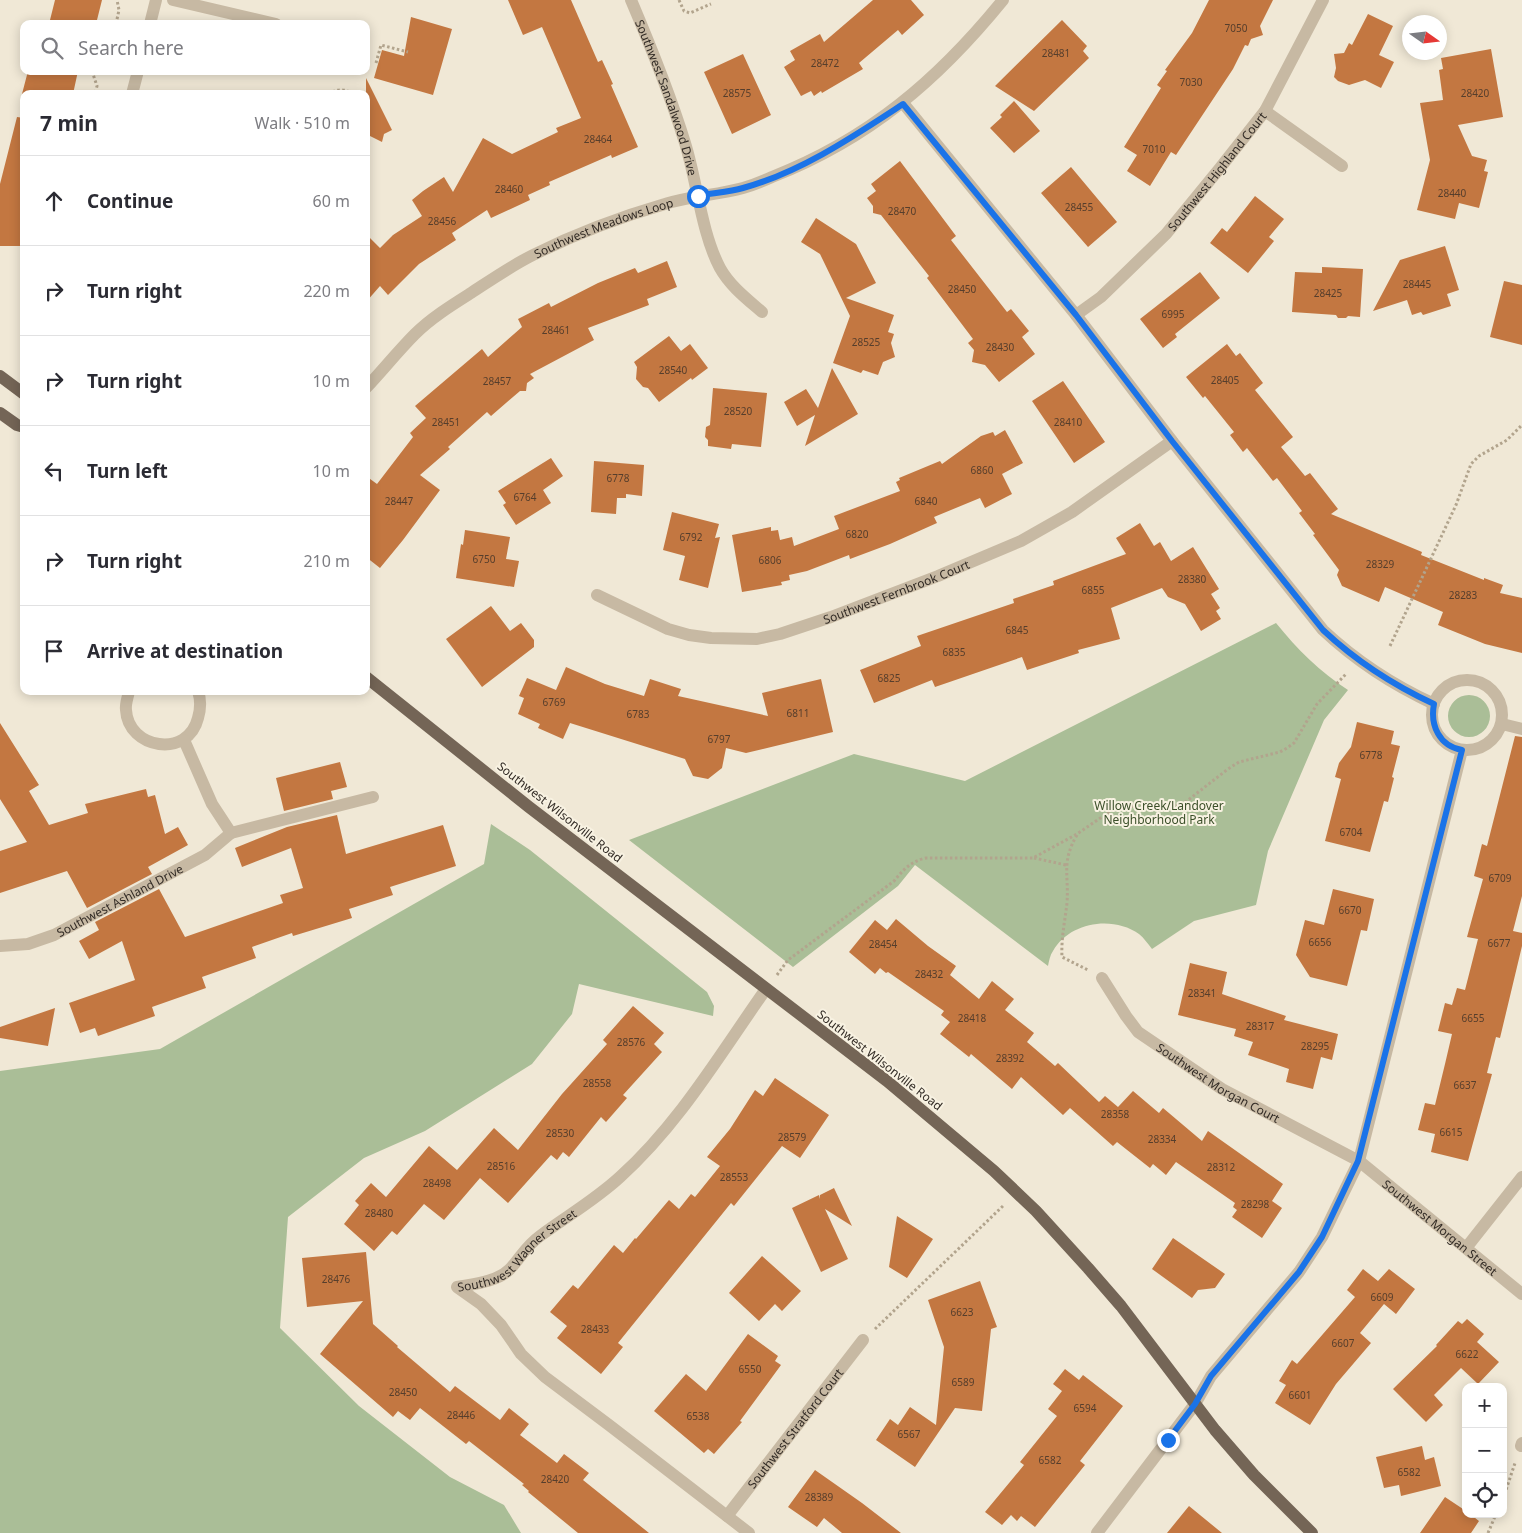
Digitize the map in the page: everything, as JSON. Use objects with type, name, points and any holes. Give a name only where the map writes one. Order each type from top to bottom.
[{"type":"main road","points":[[0,376],[20,391]]},
{"type":"main road","points":[[0,413],[20,426]]},
{"type":"main road","name":"Southwest Wilsonville Road","points":[[370,681],[529,807],[924,1111],[972,1151],[1052,1228],[1105,1287],[1215,1430],[1254,1475],[1312,1533]]},
{"type":"street","points":[[151,20],[156,0]]},
{"type":"street","points":[[173,0],[259,20]]},
{"type":"street","name":"Southwest Sandalwood Drive","points":[[631,0],[652,48],[678,121],[688,152],[711,243],[720,268],[736,290],[762,312]]},
{"type":"street","name":"Southwest Meadows Loop","points":[[370,384],[416,333],[439,314],[532,256],[597,227],[665,203],[743,188],[773,177],[839,146],[903,104],[978,31],[1003,0]]},
{"type":"street","name":"Southwest Highland Court","points":[[1076,315],[1108,291],[1166,234],[1265,110],[1323,0]]},
{"type":"street","points":[[133,90],[137,75]]},
{"type":"street","points":[[903,104],[1076,315],[1172,441],[1323,630],[1342,648],[1389,680],[1434,704]]},
{"type":"street","points":[[1265,110],[1342,166]]},
{"type":"street","name":"Southwest Fernbrook Court","points":[[597,595],[668,629],[689,635],[711,638],[757,639],[780,634],[831,617],[938,576],[1021,541],[1072,512],[1172,441]]},
{"type":"street","points":[[1460,680],[1472,680],[1484,684],[1493,690],[1500,700],[1503,712],[1502,724],[1497,735],[1489,744],[1479,749],[1455,749],[1438,735],[1433,725],[1432,714],[1434,704],[1449,685],[1460,680]]},
{"type":"street","points":[[128,695],[126,711],[129,723],[136,733],[147,740],[168,745],[184,740],[196,726],[200,710],[198,695]]},
{"type":"street","points":[[1502,724],[1522,729]]},
{"type":"street","points":[[184,740],[212,804],[231,833]]},
{"type":"street","points":[[1097,1533],[1195,1404],[1211,1376],[1299,1272],[1322,1237],[1358,1161],[1462,750]]},
{"type":"street","name":"Southwest Ashland Drive","points":[[0,946],[28,944],[54,935],[205,855],[231,833],[373,798]]},
{"type":"street","name":"Southwest Morgan Court","points":[[1102,978],[1131,1024],[1145,1037],[1222,1089],[1358,1161]]},
{"type":"street","name":"Southwest Wagner Street","points":[[749,1533],[545,1377],[521,1354],[501,1325],[481,1304],[457,1287],[489,1281],[508,1270],[528,1246],[583,1207],[620,1177],[678,1114],[766,989]]},
{"type":"street","name":"Southwest Morgan Street","points":[[1358,1161],[1522,1294]]},
{"type":"street","points":[[1466,1248],[1522,1177]]},
{"type":"street","name":"Southwest Stratford Court","points":[[727,1516],[864,1340]]},
{"type":"path","points":[[117,0],[119,10],[117,20]]},
{"type":"path","points":[[679,0],[684,11],[690,13],[711,4]]},
{"type":"path","points":[[376,63],[381,45],[408,52]]},
{"type":"path","points":[[93,75],[97,86],[96,90]]},
{"type":"path","points":[[1390,646],[1456,505],[1471,464],[1479,456],[1507,440],[1522,425]]},
{"type":"path","points":[[1033,858],[1078,834],[1115,808],[1174,806],[1182,804],[1239,762],[1280,752],[1287,748],[1294,743],[1317,704],[1346,674]]},
{"type":"path","points":[[1078,834],[1072,844],[1066,865],[1067,902],[1062,932],[1062,957],[1102,978]]},
{"type":"path","points":[[766,989],[788,960],[894,881],[907,866],[917,860],[926,858],[1033,858],[1066,865]]},
{"type":"path","points":[[864,1340],[1017,1193]]},
{"type":"path","points":[[1507,1487],[1521,1444]]},
{"type":"path","points":[[1488,1533],[1494,1518]]},
{"type":"green space","name":"Willow Creek/Landover Neighborhood Park","points":[[1276,623],[1309,660],[1348,690],[1324,720],[1268,851],[1256,905],[1194,921],[1152,949],[1139,934],[1128,928],[1105,923],[1092,924],[1070,933],[1060,941],[1051,954],[1048,966],[915,865],[898,886],[793,967],[629,840],[854,754],[965,781]]},
{"type":"green space","points":[[1473,695],[1481,698],[1487,704],[1490,716],[1487,728],[1481,734],[1465,737],[1457,734],[1451,728],[1448,712],[1451,704],[1457,698]]},
{"type":"green space","points":[[491,824],[530,850],[707,992],[714,1006],[713,1016],[579,984],[572,1014],[532,1064],[425,1131],[364,1158],[288,1217],[280,1328],[359,1406],[450,1477],[504,1505],[521,1533],[0,1533],[0,1071],[160,1049],[484,864]]},
{"type":"building","points":[[55,0],[102,0],[97,20],[50,20]]},
{"type":"building","points":[[508,0],[571,0],[598,62],[602,60],[613,84],[611,85],[638,147],[612,158],[611,155],[549,182],[550,185],[528,195],[530,200],[491,218],[487,210],[452,233],[456,240],[419,264],[388,295],[380,286],[370,297],[370,238],[380,248],[393,235],[422,216],[412,200],[444,177],[453,192],[483,138],[512,154],[558,132],[556,128],[581,118],[542,27],[523,35]]},
{"type":"building","points":[[873,0],[911,0],[924,15],[902,35],[898,30],[859,63],[863,69],[822,93],[821,91],[814,96],[811,91],[801,96],[784,67],[795,60],[790,51],[820,34],[824,42]]},
{"type":"building","points":[[1209,0],[1273,0],[1260,26],[1263,35],[1251,39],[1248,46],[1245,45],[1233,69],[1176,155],[1171,152],[1150,186],[1127,171],[1137,155],[1124,147],[1161,88],[1157,85],[1167,71],[1165,70],[1192,33]]},
{"type":"building","points":[[1368,14],[1393,26],[1379,55],[1394,62],[1381,88],[1365,80],[1349,85],[1338,81],[1334,77],[1336,68],[1334,54],[1344,53],[1349,43],[1352,45]]},
{"type":"building","points":[[411,17],[452,29],[433,95],[374,78],[382,50],[404,56]]},
{"type":"building","points":[[1062,20],[1087,46],[1083,51],[1089,58],[1034,111],[995,86]]},
{"type":"building","points":[[1491,49],[1503,117],[1458,125],[1472,156],[1487,160],[1484,171],[1488,172],[1479,208],[1459,203],[1455,219],[1417,210],[1430,160],[1420,103],[1443,100],[1439,70],[1443,69],[1441,60],[1447,60],[1447,57]]},
{"type":"building","points":[[743,54],[771,115],[732,134],[704,72]]},
{"type":"building","points":[[27,75],[77,75],[74,90],[23,90]]},
{"type":"building","points":[[366,78],[392,130],[384,134],[382,142],[370,136],[370,90],[366,90]]},
{"type":"building","points":[[1014,101],[1040,131],[1014,153],[990,128],[1002,117],[1000,115]]},
{"type":"building","points":[[17,117],[20,117],[20,246],[0,246],[0,184]]},
{"type":"building","points":[[900,161],[956,236],[951,240],[1007,312],[1011,309],[1029,331],[1022,337],[1035,354],[999,382],[985,365],[972,362],[974,350],[968,343],[973,339],[927,278],[929,276],[881,215],[873,213],[873,206],[867,198],[876,191],[871,184]]},
{"type":"building","points":[[1071,167],[1117,222],[1088,247],[1041,193]]},
{"type":"building","points":[[1255,196],[1284,219],[1269,237],[1274,241],[1248,273],[1210,243],[1222,228],[1227,232]]},
{"type":"building","points":[[816,218],[856,244],[876,283],[846,298],[894,315],[888,332],[894,334],[891,343],[895,357],[883,362],[878,375],[863,370],[861,373],[833,363],[850,316],[820,254],[801,242]]},
{"type":"building","points":[[1445,246],[1459,290],[1447,294],[1451,306],[1423,315],[1421,312],[1412,315],[1407,300],[1373,311],[1400,260]]},
{"type":"building","points":[[667,261],[677,287],[647,299],[649,305],[588,328],[594,340],[530,374],[534,378],[527,383],[526,391],[520,391],[491,416],[487,412],[448,447],[450,449],[420,475],[440,490],[380,568],[370,560],[370,479],[377,484],[413,437],[410,433],[426,418],[415,406],[482,349],[488,357],[522,327],[518,319],[549,303],[551,307],[598,283],[635,268],[638,273]]},
{"type":"building","points":[[1322,267],[1363,269],[1360,317],[1348,316],[1346,318],[1338,318],[1336,315],[1292,312],[1295,272],[1322,273]]},
{"type":"building","points":[[1200,272],[1220,298],[1175,334],[1177,337],[1163,348],[1140,319]]},
{"type":"building","points":[[1504,281],[1522,285],[1522,345],[1490,337]]},
{"type":"building","points":[[669,336],[681,351],[690,344],[708,368],[659,402],[648,388],[643,387],[636,379],[637,367],[634,362]]},
{"type":"building","points":[[1227,344],[1236,356],[1240,353],[1263,383],[1255,390],[1293,437],[1281,447],[1305,476],[1310,473],[1338,509],[1331,514],[1422,552],[1421,555],[1484,580],[1484,578],[1503,585],[1500,593],[1522,598],[1522,653],[1485,644],[1438,625],[1443,612],[1385,587],[1379,602],[1342,586],[1337,575],[1339,570],[1299,513],[1302,511],[1277,478],[1273,481],[1247,448],[1243,452],[1230,435],[1234,432],[1205,396],[1203,398],[1186,377]]},
{"type":"building","points":[[832,368],[858,414],[805,446],[815,415],[797,426],[784,402],[806,389],[818,408]]},
{"type":"building","points":[[1063,381],[1105,442],[1074,463],[1032,401]]},
{"type":"building","points":[[713,388],[767,393],[761,447],[732,444],[731,449],[708,446],[708,440],[705,437],[706,427],[710,425]]},
{"type":"building","points":[[1005,430],[1023,463],[1002,474],[1012,494],[985,508],[980,498],[934,517],[937,523],[890,544],[850,559],[849,555],[807,571],[789,575],[790,580],[781,582],[782,585],[742,592],[732,535],[771,527],[771,531],[778,530],[780,540],[792,537],[794,546],[839,529],[834,516],[900,491],[896,482],[900,480],[899,478],[940,461],[942,464],[981,436],[993,432],[995,436]]},
{"type":"building","points":[[551,458],[563,476],[543,490],[551,503],[516,525],[503,505],[506,503],[498,491]]},
{"type":"building","points":[[594,461],[644,465],[642,496],[626,494],[626,498],[617,498],[616,514],[591,512]]},
{"type":"building","points":[[672,512],[719,524],[715,538],[720,537],[708,588],[679,580],[685,556],[663,550]]},
{"type":"building","points":[[1140,523],[1154,546],[1160,542],[1171,561],[1193,547],[1219,589],[1211,594],[1220,608],[1216,611],[1221,619],[1201,631],[1185,604],[1168,597],[1162,588],[1111,608],[1120,639],[1078,650],[1079,653],[1027,670],[1022,657],[935,687],[932,680],[874,703],[860,670],[921,646],[917,636],[1014,603],[1013,599],[1054,585],[1053,581],[1126,554],[1116,538]]},
{"type":"building","points":[[465,530],[510,537],[506,559],[519,561],[514,587],[456,578]]},
{"type":"building","points":[[491,606],[510,631],[521,623],[534,640],[534,647],[482,687],[446,639]]},
{"type":"building","points":[[566,667],[605,684],[644,696],[650,679],[681,689],[678,696],[768,716],[762,693],[821,679],[833,732],[746,753],[726,748],[722,768],[708,779],[693,776],[685,759],[570,723],[563,739],[538,728],[540,724],[518,714],[524,698],[519,696],[527,678],[556,690]]},
{"type":"building","points":[[1357,722],[1394,731],[1391,744],[1400,746],[1388,802],[1384,801],[1370,852],[1325,841],[1341,779],[1335,777],[1339,763],[1351,747]]},
{"type":"building","points":[[0,723],[39,785],[29,791],[49,825],[88,813],[85,804],[146,789],[148,797],[155,795],[165,834],[178,827],[188,845],[148,867],[152,874],[87,908],[67,871],[0,893],[0,851],[27,842],[0,799]]},
{"type":"building","points":[[1515,736],[1522,737],[1522,896],[1513,931],[1522,933],[1522,946],[1500,1038],[1496,1037],[1487,1073],[1492,1074],[1468,1161],[1431,1152],[1435,1134],[1418,1130],[1425,1103],[1435,1105],[1452,1034],[1438,1031],[1445,1003],[1452,1005],[1457,988],[1465,990],[1478,939],[1467,937],[1483,879],[1474,876],[1482,844],[1487,846]]},
{"type":"building","points":[[340,762],[347,787],[331,791],[333,799],[284,811],[276,778]]},
{"type":"building","points":[[337,815],[346,854],[443,825],[456,866],[390,887],[393,895],[349,909],[352,918],[293,936],[292,933],[252,947],[256,958],[202,977],[206,988],[152,1007],[155,1016],[98,1036],[95,1028],[80,1033],[69,1003],[135,980],[122,941],[89,959],[79,941],[99,930],[95,922],[159,889],[185,937],[283,903],[280,895],[303,888],[291,848],[242,867],[235,848],[287,827]]},
{"type":"building","points":[[1333,889],[1374,899],[1367,931],[1361,930],[1347,986],[1310,977],[1296,955],[1305,920],[1324,925]]},
{"type":"building","points":[[896,919],[928,946],[956,966],[950,975],[979,999],[992,981],[1014,999],[1005,1010],[1034,1033],[1027,1042],[1055,1066],[1058,1063],[1099,1102],[1105,1096],[1118,1107],[1133,1091],[1159,1113],[1163,1108],[1202,1141],[1208,1131],[1283,1184],[1272,1201],[1282,1208],[1262,1238],[1232,1217],[1237,1210],[1233,1207],[1235,1203],[1176,1162],[1166,1175],[1153,1164],[1150,1168],[1117,1142],[1113,1146],[1070,1108],[1063,1115],[1021,1077],[1012,1089],[971,1054],[969,1057],[940,1034],[950,1022],[941,1015],[944,1011],[888,972],[886,973],[880,968],[875,974],[849,952],[875,920],[887,930]]},
{"type":"building","points":[[1190,963],[1227,972],[1222,994],[1286,1016],[1284,1020],[1338,1034],[1332,1060],[1321,1057],[1313,1089],[1286,1082],[1289,1069],[1248,1055],[1253,1042],[1234,1036],[1236,1029],[1178,1015]]},
{"type":"building","points":[[633,1006],[664,1033],[654,1044],[662,1052],[623,1095],[627,1098],[606,1122],[601,1117],[569,1157],[563,1152],[557,1160],[551,1155],[508,1203],[480,1178],[444,1220],[424,1204],[397,1235],[392,1231],[374,1251],[344,1224],[359,1205],[355,1201],[371,1183],[386,1197],[429,1146],[457,1170],[494,1128],[518,1150],[562,1094],[607,1044],[603,1040]]},
{"type":"building","points":[[55,1008],[48,1046],[0,1038],[0,1027]]},
{"type":"building","points":[[775,1078],[829,1115],[800,1158],[782,1146],[734,1206],[731,1203],[618,1343],[623,1347],[601,1374],[557,1338],[567,1326],[550,1312],[573,1285],[578,1289],[614,1245],[623,1253],[669,1200],[679,1209],[691,1194],[695,1197],[720,1166],[707,1157],[730,1129],[755,1090],[763,1096]]},
{"type":"building","points":[[834,1188],[852,1226],[825,1209],[848,1259],[821,1272],[792,1208],[819,1195],[820,1199],[820,1195]]},
{"type":"building","points":[[897,1216],[933,1239],[907,1278],[889,1267]]},
{"type":"building","points":[[1173,1238],[1225,1274],[1215,1288],[1198,1290],[1192,1298],[1152,1269]]},
{"type":"building","points":[[366,1252],[373,1324],[450,1392],[455,1386],[500,1420],[509,1408],[529,1424],[520,1435],[557,1463],[564,1454],[589,1473],[583,1480],[649,1533],[578,1533],[528,1492],[522,1485],[524,1484],[469,1441],[466,1444],[420,1408],[410,1420],[398,1411],[393,1417],[320,1354],[363,1301],[307,1307],[302,1258]]},
{"type":"building","points":[[762,1256],[801,1291],[782,1311],[775,1304],[759,1321],[729,1293]]},
{"type":"building","points":[[1363,1269],[1378,1281],[1389,1269],[1415,1289],[1396,1314],[1384,1304],[1360,1333],[1371,1343],[1336,1384],[1310,1425],[1275,1403],[1286,1385],[1279,1381],[1292,1360],[1297,1364],[1355,1297],[1347,1290]]},
{"type":"building","points":[[980,1281],[997,1327],[991,1329],[982,1411],[955,1408],[915,1467],[876,1440],[890,1419],[898,1425],[910,1407],[936,1425],[944,1347],[928,1300]]},
{"type":"building","points":[[1467,1319],[1484,1334],[1477,1342],[1499,1362],[1479,1383],[1461,1368],[1434,1395],[1443,1405],[1426,1422],[1393,1389],[1437,1346],[1458,1321],[1462,1324]]},
{"type":"building","points":[[748,1334],[778,1356],[775,1361],[781,1365],[740,1421],[742,1422],[714,1454],[708,1449],[704,1453],[654,1411],[686,1374],[706,1391]]},
{"type":"building","points":[[1065,1369],[1079,1380],[1083,1375],[1123,1406],[1080,1461],[1085,1465],[1035,1527],[1021,1516],[1017,1521],[1011,1515],[1002,1525],[985,1512],[1024,1465],[1020,1462],[1057,1416],[1048,1409],[1062,1391],[1053,1384]]},
{"type":"building","points":[[1422,1446],[1425,1460],[1434,1457],[1441,1486],[1401,1496],[1399,1485],[1384,1488],[1376,1457]]},
{"type":"building","points":[[815,1470],[901,1533],[842,1533],[824,1518],[817,1527],[788,1507]]},
{"type":"building","points":[[1445,1497],[1462,1508],[1462,1518],[1475,1518],[1479,1521],[1471,1533],[1420,1533]]},
{"type":"building","points":[[1189,1506],[1222,1533],[1167,1533]]},
{"type":"route","points":[[698,196],[743,188],[814,159],[839,146],[903,104],[1076,315],[1248,538],[1323,630],[1342,648],[1361,662],[1413,694],[1434,704],[1432,714],[1433,725],[1438,735],[1455,749],[1462,750],[1371,1116],[1358,1161],[1322,1237],[1299,1272],[1211,1376],[1195,1404],[1168,1440]]}]
